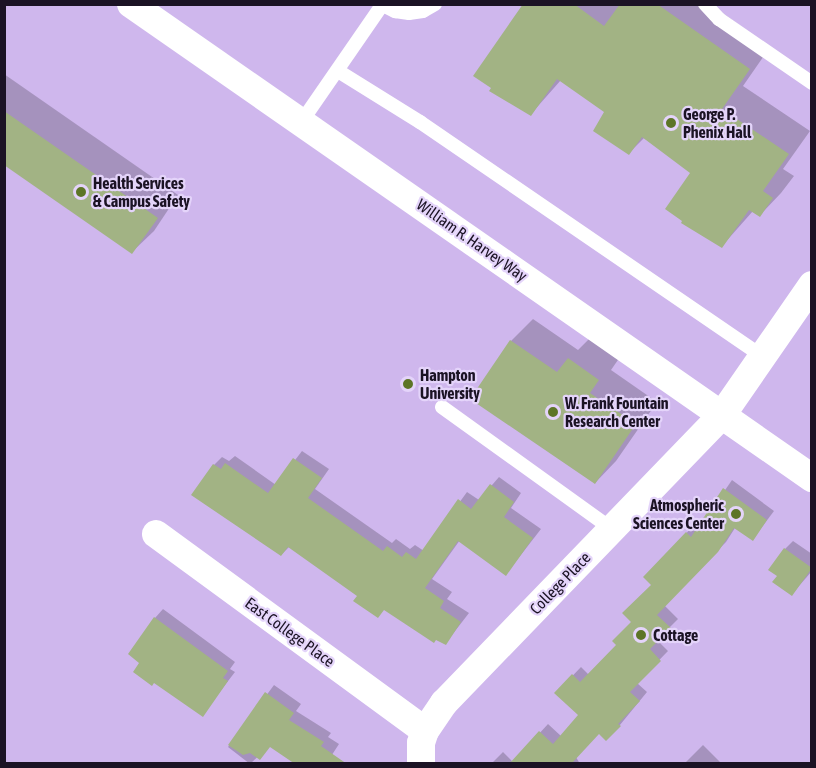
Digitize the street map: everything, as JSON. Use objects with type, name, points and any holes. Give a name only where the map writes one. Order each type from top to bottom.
[{"type":"street","name":"William R. Harvey Way","points":[[131,4],[812,478]]},
{"type":"street","name":"College Place","points":[[421,764],[421,743],[425,731],[444,703],[722,415],[809,297]]},
{"type":"street","name":"East College Place","points":[[156,534],[425,731]]},
{"type":"lane","points":[[302,121],[382,5],[395,11],[409,13],[423,11],[435,4]]},
{"type":"lane","points":[[705,4],[718,19],[812,83]]},
{"type":"lane","points":[[338,71],[420,122],[763,357]]},
{"type":"lane","points":[[442,407],[612,529]]},
{"type":"shaded area","name":"Hampton University","points":[[5,5],[811,5],[811,763],[5,763]]},
{"type":"building","name":"George P. Phenix Hall","points":[[523,4],[574,4],[604,26],[620,4],[657,4],[750,69],[722,109],[789,154],[763,191],[773,198],[760,217],[749,210],[722,248],[681,223],[682,221],[665,209],[690,173],[642,137],[629,155],[593,131],[604,112],[557,79],[531,116],[489,91],[491,88],[473,76]]},
{"type":"building","name":"Health Services & Campus Safety","points":[[4,111],[158,218],[132,254],[4,165]]},
{"type":"building","name":"W. Frank Fountain Research Center","points":[[510,340],[557,372],[568,358],[599,380],[590,393],[636,424],[595,484],[470,399]]},
{"type":"building","points":[[293,458],[322,478],[308,498],[383,551],[387,546],[402,557],[406,552],[416,559],[458,499],[471,509],[490,484],[514,502],[504,517],[533,538],[506,576],[458,541],[425,588],[444,601],[440,608],[461,622],[446,645],[436,640],[434,643],[384,610],[378,618],[353,601],[357,596],[288,547],[281,556],[191,495],[213,464],[221,469],[225,463],[268,493]]},
{"type":"building","points":[[723,488],[767,520],[753,541],[734,528],[718,552],[657,615],[671,628],[650,649],[661,661],[630,692],[640,701],[618,724],[621,726],[606,741],[599,734],[573,762],[574,764],[509,764],[539,731],[553,744],[578,715],[554,693],[572,674],[580,682],[616,645],[612,641],[631,622],[622,613],[651,585],[643,577],[686,532],[691,537]]},
{"type":"building","points":[[784,548],[812,568],[792,596],[772,582],[777,576],[768,570]]},
{"type":"building","points":[[154,617],[228,671],[223,678],[228,681],[203,717],[154,683],[152,686],[133,672],[139,663],[128,654]]},
{"type":"building","points":[[265,692],[294,713],[289,720],[324,742],[321,746],[347,764],[295,764],[270,747],[260,760],[250,753],[243,755],[228,745]]},
{"type":"place","name":"George P. Phenix Hall","points":[[671,123]]},
{"type":"place","name":"Health Services & Campus Safety","points":[[81,192]]},
{"type":"place","name":"Hampton University","points":[[408,384]]},
{"type":"place","name":"W. Frank Fountain Research Center","points":[[553,412]]},
{"type":"place","name":"Atmospheric Sciences Center","points":[[736,514]]},
{"type":"place","name":"Cottage","points":[[641,635]]}]
